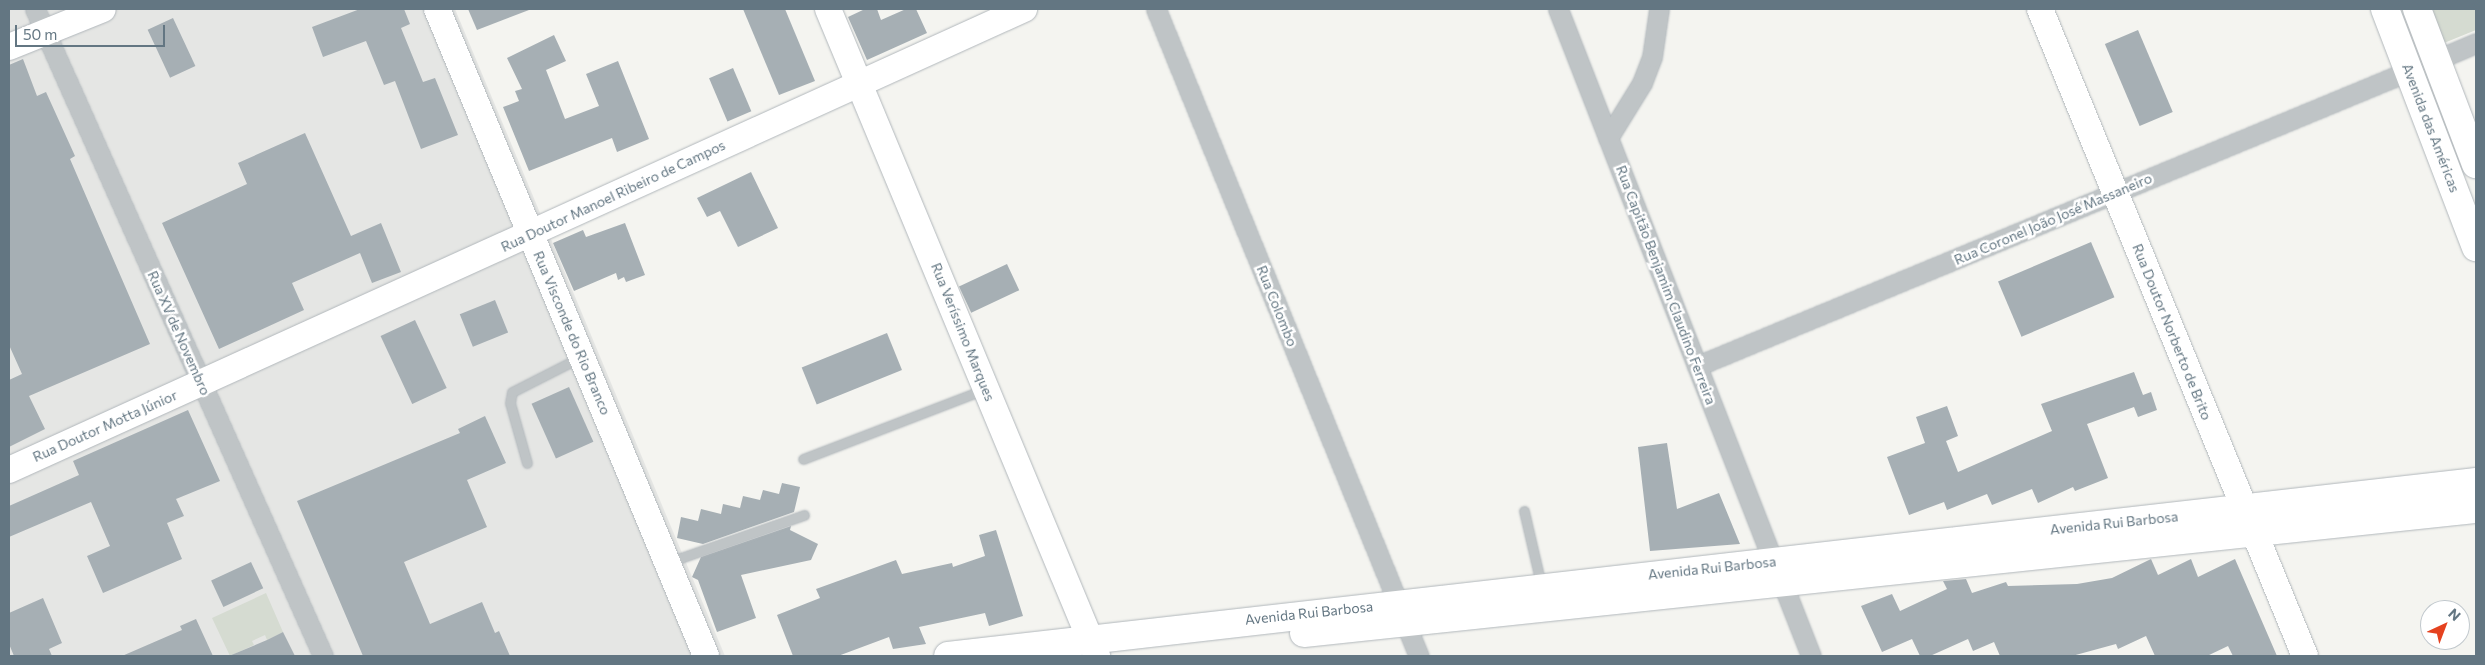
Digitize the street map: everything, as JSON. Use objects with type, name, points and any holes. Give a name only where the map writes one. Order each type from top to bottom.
[{"type":"main road","name":"Avenida das Américas","points":[[2385,9],[2476,248]]},
{"type":"main road","points":[[2417,9],[2476,164]]},
{"type":"main road","name":"Avenida Rui Barbosa","points":[[948,656],[1093,651],[1402,613],[2249,520],[2476,482]]},
{"type":"main road","name":"Avenida Rui Barbosa","points":[[2249,520],[2476,509]]},
{"type":"main road","name":"Avenida Rui Barbosa","points":[[1402,613],[1542,587],[1778,572]]},
{"type":"street","points":[[9,47],[45,22],[103,9]]},
{"type":"street","name":"Rua Visconde do Rio Branco","points":[[437,9],[706,656]]},
{"type":"street","name":"Rua Veríssimo Marques","points":[[828,9],[1093,651]]},
{"type":"street","name":"Rua Doutor Manoel Ribeiro de Campos","points":[[201,383],[1024,9]]},
{"type":"street","name":"Rua Colombo","points":[[1156,9],[1419,656]]},
{"type":"street","name":"Rua Capitão Benjamim Claudino Ferreira","points":[[1558,9],[1811,656]]},
{"type":"street","points":[[1608,138],[1642,83],[1652,57],[1659,9]]},
{"type":"street","name":"Rua Doutor Norberto de Brito","points":[[2040,9],[2305,656]]},
{"type":"street","name":"Rua XV de Novembro","points":[[45,22],[201,383],[260,497],[323,656]]},
{"type":"street","points":[[2436,60],[2476,44]]},
{"type":"street","name":"Rua Coronel João José Massaneiro","points":[[1697,366],[2409,71]]},
{"type":"street","name":"Rua Doutor Motta Júnior","points":[[9,470],[201,383]]},
{"type":"lane","points":[[527,463],[510,403],[512,392],[582,357]]},
{"type":"lane","points":[[803,459],[986,389]]},
{"type":"lane","points":[[1524,511],[1542,587]]},
{"type":"lane","points":[[668,562],[804,516]]},
{"type":"shaded area","points":[[9,9],[455,9],[725,656],[9,656]]},
{"type":"shaded area","points":[[2431,9],[2476,9],[2476,30],[2444,43]]},
{"type":"shaded area","points":[[266,593],[283,632],[267,640],[265,635],[252,641],[254,645],[230,656],[212,618]]},
{"type":"building","points":[[360,9],[404,9],[410,24],[401,28],[423,82],[435,78],[458,135],[421,149],[395,81],[384,85],[366,41],[323,57],[312,27]]},
{"type":"building","points":[[468,9],[529,9],[529,10],[477,30]]},
{"type":"building","points":[[743,9],[785,9],[815,81],[779,95]]},
{"type":"building","points":[[865,9],[877,9],[881,20],[906,9],[916,9],[927,33],[867,60],[848,17]]},
{"type":"building","points":[[173,18],[195,66],[170,78],[148,30]]},
{"type":"building","points":[[2138,30],[2173,112],[2140,126],[2105,44]]},
{"type":"building","points":[[554,35],[566,61],[546,70],[565,119],[599,106],[586,74],[618,61],[649,139],[617,152],[612,138],[529,171],[503,107],[519,101],[515,91],[522,89],[507,58]]},
{"type":"building","points":[[23,59],[37,96],[46,92],[75,156],[70,159],[150,344],[29,396],[45,429],[9,447],[9,380],[22,374],[9,345],[9,65]]},
{"type":"building","points":[[733,68],[751,111],[727,121],[709,78]]},
{"type":"building","points":[[305,133],[351,236],[381,223],[401,272],[372,283],[360,253],[292,283],[304,310],[219,349],[162,223],[247,184],[238,163]]},
{"type":"building","points":[[751,172],[778,228],[738,247],[720,211],[707,217],[697,198]]},
{"type":"building","points":[[625,223],[645,275],[626,282],[624,277],[618,280],[616,273],[574,291],[553,243],[583,230],[586,237]]},
{"type":"building","points":[[2091,242],[2114,297],[2021,337],[1998,281]]},
{"type":"building","points":[[1007,264],[1019,290],[971,313],[959,286]]},
{"type":"building","points":[[495,300],[508,332],[473,347],[460,314]]},
{"type":"building","points":[[415,320],[447,388],[412,404],[381,336]]},
{"type":"building","points":[[887,333],[902,370],[817,405],[802,367]]},
{"type":"building","points":[[2134,372],[2143,395],[2151,392],[2157,410],[2138,417],[2134,407],[2087,424],[2108,478],[2075,491],[2073,487],[2038,503],[2032,489],[1992,505],[1987,494],[1947,510],[1944,502],[1909,515],[1887,457],[1925,443],[1916,417],[1947,406],[1958,436],[1946,441],[1958,472],[2052,431],[2041,404]]},
{"type":"building","points":[[569,387],[593,442],[556,458],[532,404]]},
{"type":"building","points":[[188,410],[220,481],[176,499],[184,516],[167,523],[182,559],[103,593],[87,556],[110,546],[91,502],[9,537],[9,506],[79,475],[73,461]]},
{"type":"building","points":[[485,416],[506,463],[467,480],[487,527],[404,562],[430,624],[482,602],[495,633],[499,631],[510,656],[363,656],[297,501],[460,433],[458,429]]},
{"type":"building","points":[[1667,443],[1677,509],[1719,493],[1740,544],[1650,551],[1638,447]]},
{"type":"building","points":[[782,483],[800,487],[794,512],[703,544],[677,538],[681,517],[698,521],[701,509],[721,514],[723,504],[740,508],[743,496],[760,500],[763,490],[779,494]]},
{"type":"building","points":[[791,526],[790,530],[818,544],[811,560],[741,575],[756,618],[717,632],[698,580],[692,577],[701,557]]},
{"type":"building","points":[[996,530],[1023,616],[989,626],[985,613],[919,627],[926,644],[893,649],[889,637],[838,656],[793,656],[777,615],[820,598],[816,589],[896,560],[902,574],[952,563],[953,567],[985,556],[979,535]]},
{"type":"building","points":[[2151,559],[2158,575],[2191,559],[2198,577],[2235,559],[2277,656],[2233,656],[2228,646],[2207,656],[2155,656],[2146,636],[2118,649],[2116,644],[2072,656],[2000,656],[1994,642],[1973,651],[1968,639],[1930,656],[1920,656],[1912,639],[1882,652],[1861,606],[1892,594],[1900,611],[1947,589],[1943,581],[1966,579],[1972,593],[2006,582],[2008,586],[2077,584],[2112,578]]},
{"type":"building","points":[[251,562],[263,588],[223,607],[211,581]]},
{"type":"building","points":[[43,598],[62,643],[49,649],[52,656],[14,656],[9,644],[9,613]]},
{"type":"building","points":[[196,619],[213,656],[122,656],[182,630],[180,626]]},
{"type":"building","points":[[283,632],[295,656],[229,656],[267,640]]}]
